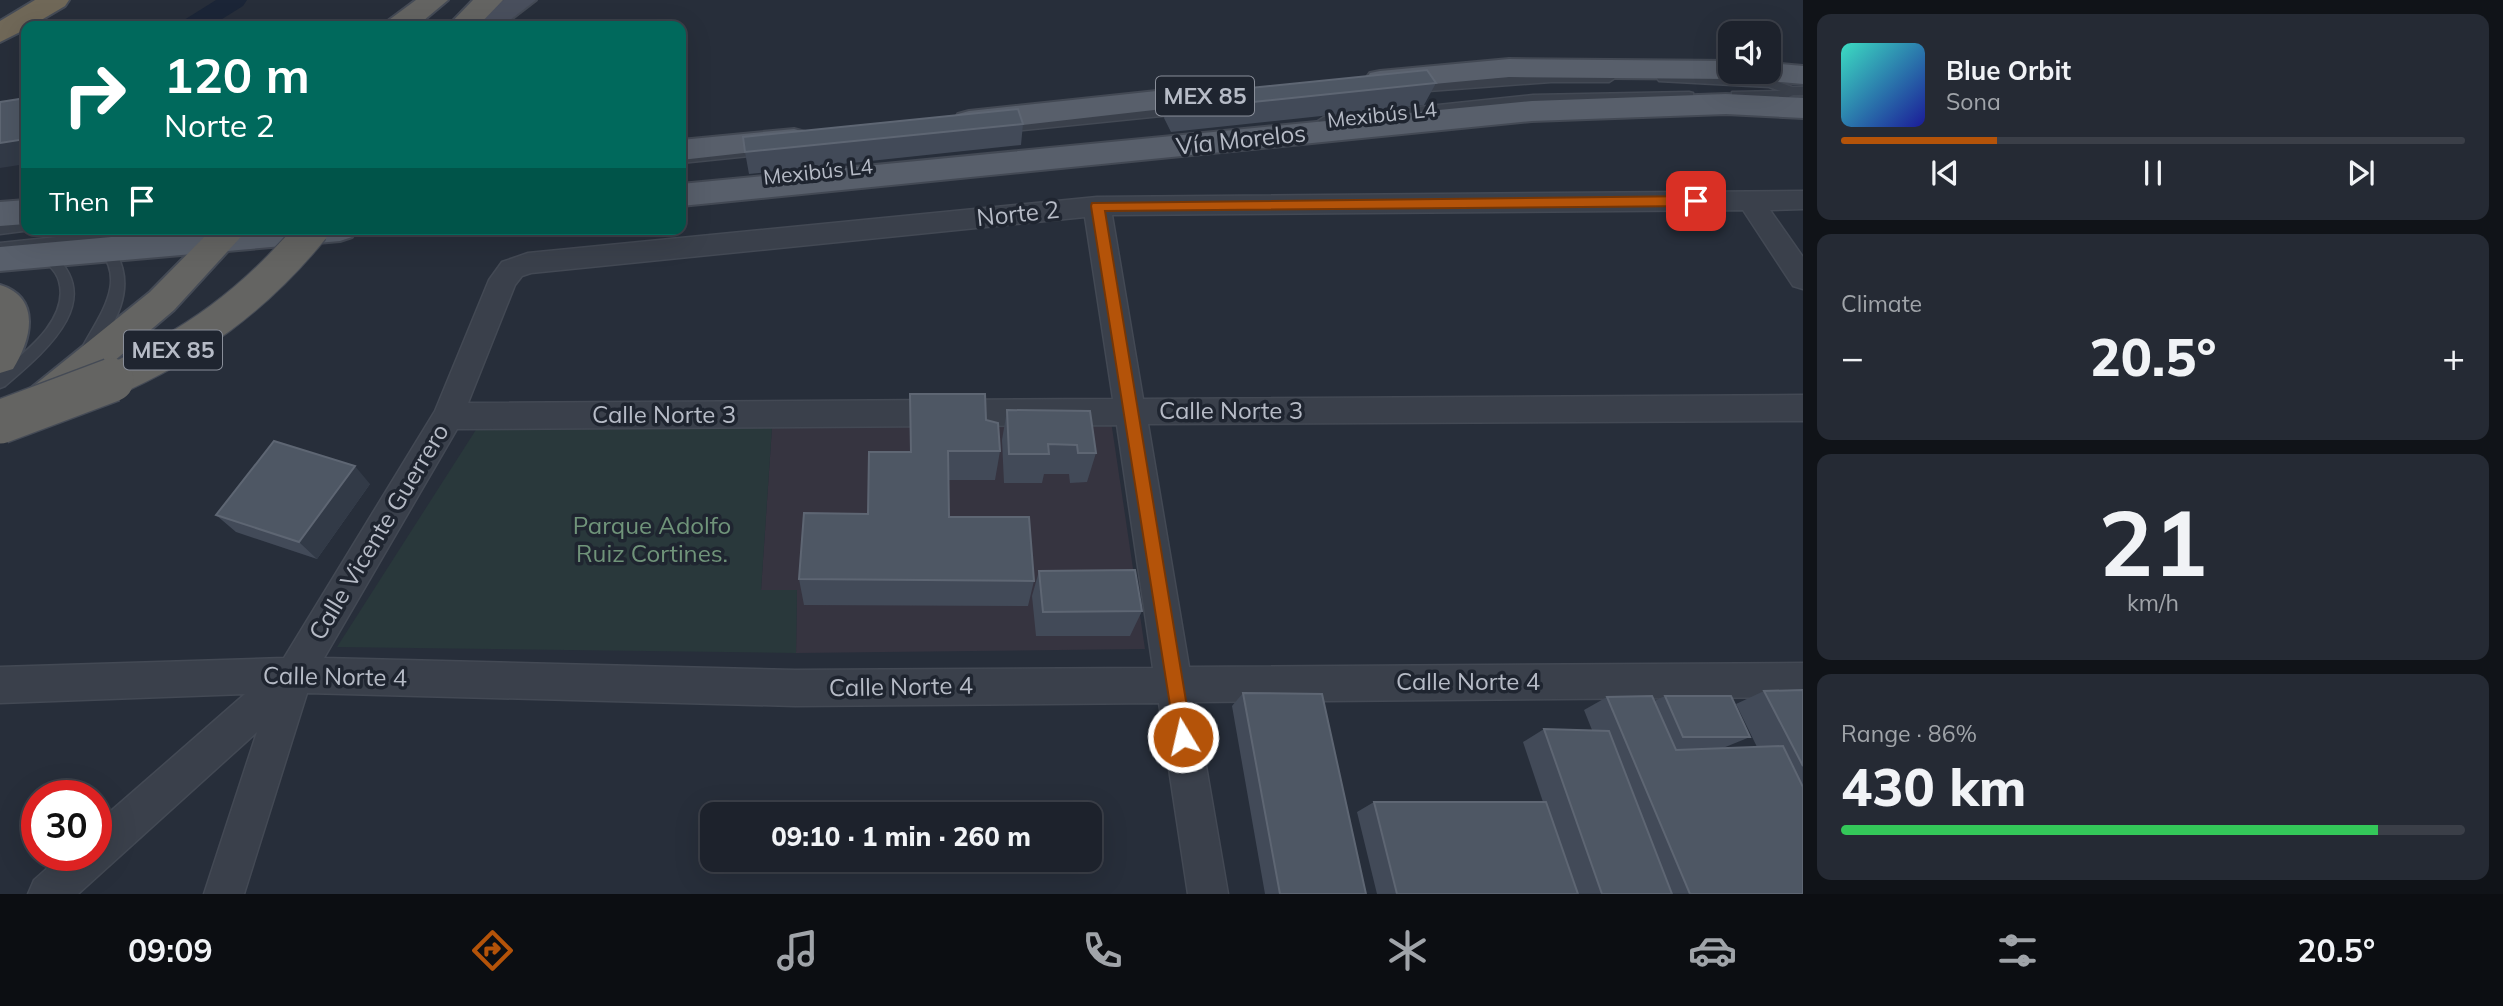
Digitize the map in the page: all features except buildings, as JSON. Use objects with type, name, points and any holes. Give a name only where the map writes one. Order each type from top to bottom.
[{"type":"highway","points":[[0,12],[21,0]]},
{"type":"highway","points":[[0,33],[55,0]]},
{"type":"highway","points":[[406,21],[434,0]]},
{"type":"highway","points":[[467,21],[488,0]]},
{"type":"highway","points":[[0,435],[162,302],[228,235]]},
{"type":"highway","name":"MEX 85","points":[[0,422],[69,400],[159,359],[234,311],[272,280],[308,235]]},
{"type":"highway","points":[[0,298],[10,310],[13,327],[10,341],[0,359]]},
{"type":"main road","points":[[491,21],[522,0]]},
{"type":"main road","points":[[1356,88],[1509,68],[1718,70]]},
{"type":"main road","points":[[1781,82],[1800,91]]},
{"type":"main road","name":"Vía Morelos","points":[[686,195],[1532,111],[1726,104],[1800,91]]},
{"type":"main road","name":"Vía Morelos","points":[[951,128],[1240,99]]},
{"type":"main road","points":[[686,150],[812,142]]},
{"type":"main road","points":[[0,214],[21,212]]},
{"type":"main road","points":[[21,248],[228,235]]},
{"type":"street","points":[[1750,200],[1803,279]]},
{"type":"street","name":"Norte 2","points":[[528,263],[1097,206],[1803,200]]},
{"type":"street","points":[[1097,206],[1208,894]]},
{"type":"street","name":"Calle Vicente Guerrero","points":[[224,894],[294,675],[448,416],[503,280],[512,269],[528,263]]},
{"type":"street","name":"Calle Norte 3","points":[[448,416],[1803,408]]},
{"type":"street","points":[[112,837],[294,675]]},
{"type":"street","name":"Calle Norte 4","points":[[0,685],[294,675],[795,688],[1803,680]]},
{"type":"street","points":[[48,894],[74,871]]},
{"type":"lane","name":"Mexibús L4","points":[[1356,88],[1551,78],[1721,80],[1770,83],[1800,91]]},
{"type":"lane","name":"Mexibús L4","points":[[686,186],[1533,99],[1782,96],[1800,91]]},
{"type":"lane","name":"Mexibús L4","points":[[686,158],[812,142]]},
{"type":"lane","points":[[0,229],[21,248],[60,266],[67,284],[68,305],[51,335],[0,382]]},
{"type":"lane","points":[[0,422],[83,355],[107,323],[119,288],[115,262],[101,244],[85,235]]},
{"type":"lane","points":[[101,244],[145,235]]},
{"type":"shaded area","points":[[1111,421],[1145,649],[796,653],[797,590],[761,590],[772,427]]},
{"type":"green space","name":"Parque Adolfo Ruiz Cortines.","points":[[479,425],[772,427],[761,590],[797,590],[796,653],[337,647]]},
{"type":"waterway","points":[[201,21],[234,0]]},
{"type":"route","points":[[1183,737],[1097,206],[1696,201]]}]
